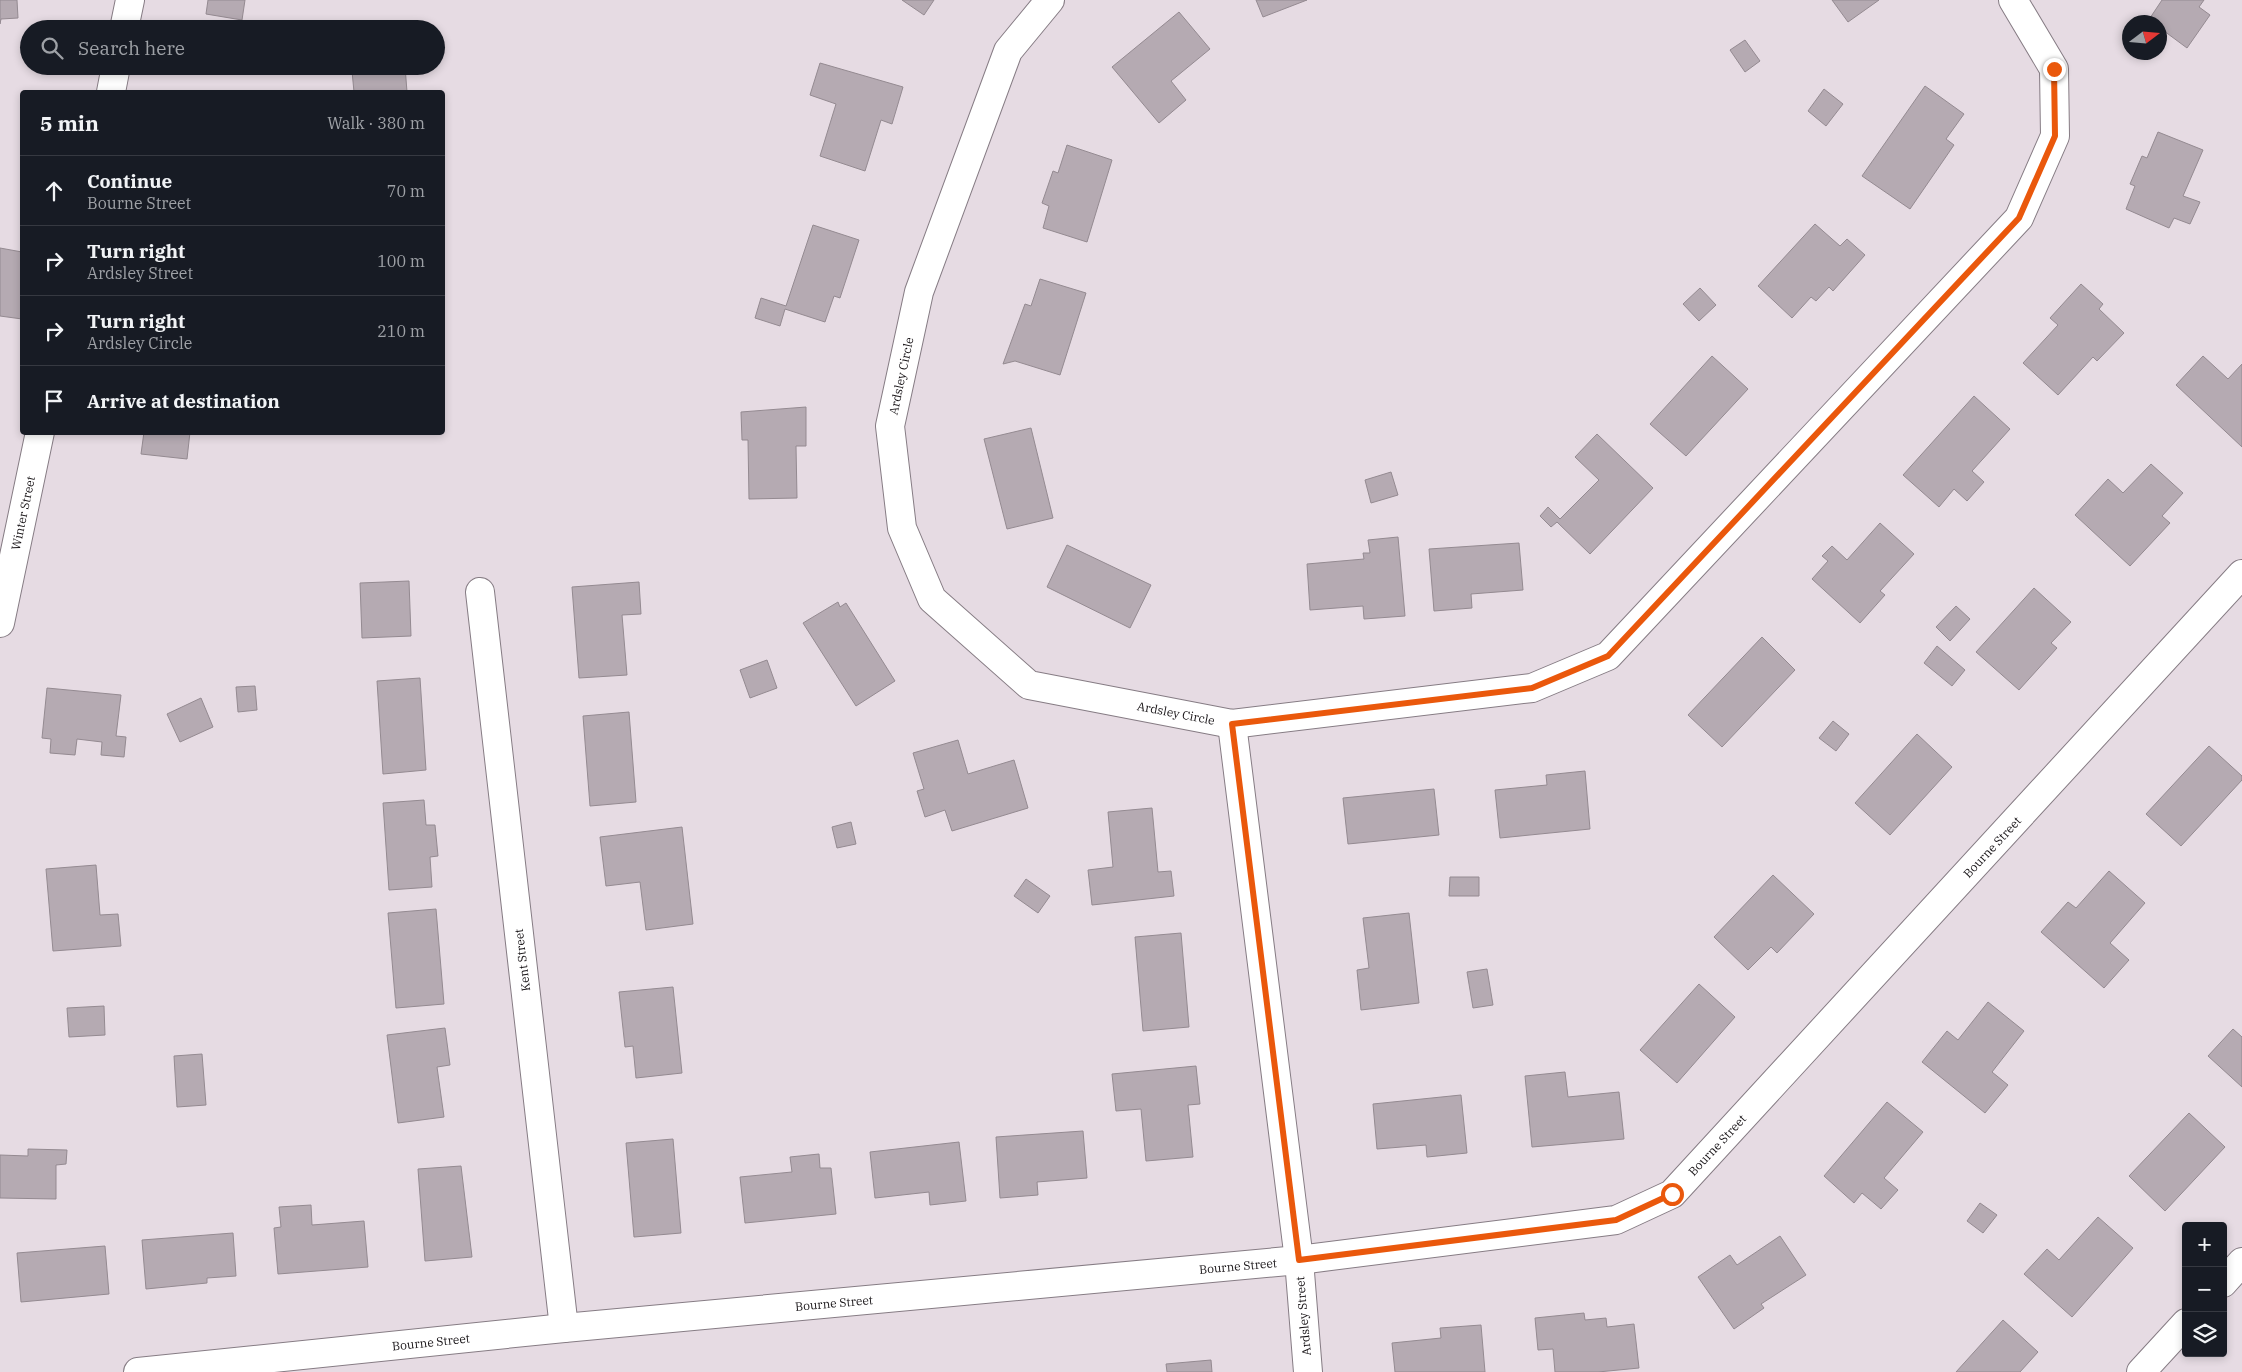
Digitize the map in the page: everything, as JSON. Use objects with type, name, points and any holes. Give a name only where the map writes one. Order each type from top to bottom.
[{"type":"street","points":[[126,20],[130,0]]},
{"type":"street","name":"Ardsley Circle","points":[[1050,0],[1008,51],[919,292],[890,426],[902,528],[932,599],[1029,685],[1232,724],[1532,688],[1608,656],[2019,218],[2055,136],[2054,69],[2013,0]]},
{"type":"street","points":[[111,90],[114,75]]},
{"type":"street","name":"Winter Street","points":[[0,624],[39,435]]},
{"type":"street","name":"Bourne Street","points":[[138,1372],[564,1328],[1299,1260],[1616,1220],[1672,1194],[2242,574]]},
{"type":"street","name":"Kent Street","points":[[480,592],[564,1328]]},
{"type":"street","name":"Ardsley Street","points":[[1232,724],[1299,1260],[1308,1372]]},
{"type":"street","points":[[2227,1279],[2242,1262]]},
{"type":"street","points":[[2141,1372],[2182,1327]]},
{"type":"building","points":[[0,0],[17,0],[18,18],[1,19],[0,24]]},
{"type":"building","points":[[208,0],[245,0],[242,20],[206,14]]},
{"type":"building","points":[[902,0],[934,0],[924,15]]},
{"type":"building","points":[[1256,0],[1307,0],[1263,17]]},
{"type":"building","points":[[1832,0],[1879,0],[1848,22]]},
{"type":"building","points":[[2162,0],[2204,0],[2199,7],[2210,15],[2187,48],[2167,33],[2167,15],[2152,15]]},
{"type":"building","points":[[1179,12],[1210,49],[1171,81],[1186,100],[1159,123],[1112,67]]},
{"type":"building","points":[[1745,40],[1760,61],[1745,72],[1730,50]]},
{"type":"building","points":[[820,63],[903,87],[892,124],[881,120],[865,171],[820,156],[836,104],[810,95]]},
{"type":"building","points":[[352,75],[406,75],[407,90],[354,90]]},
{"type":"building","points":[[1925,86],[1964,114],[1946,139],[1954,145],[1910,209],[1862,176]]},
{"type":"building","points":[[1824,89],[1843,104],[1826,126],[1808,111]]},
{"type":"building","points":[[2158,132],[2203,150],[2183,196],[2200,202],[2190,224],[2174,218],[2169,228],[2126,209],[2135,186],[2130,184],[2142,156],[2147,158]]},
{"type":"building","points":[[1067,145],[1112,160],[1087,242],[1043,228],[1049,206],[1042,203],[1053,171],[1058,173]]},
{"type":"building","points":[[1815,224],[1840,246],[1847,239],[1865,255],[1833,291],[1829,287],[1816,301],[1811,297],[1792,318],[1758,286]]},
{"type":"building","points":[[813,225],[859,240],[840,298],[834,296],[825,322],[785,309],[780,326],[755,318],[761,298],[786,306]]},
{"type":"building","points":[[0,248],[20,252],[20,319],[0,316]]},
{"type":"building","points":[[1040,279],[1086,293],[1060,375],[1015,361],[1003,364],[1025,304],[1031,306]]},
{"type":"building","points":[[2081,284],[2103,304],[2099,309],[2124,333],[2097,361],[2093,357],[2058,395],[2023,363],[2058,325],[2050,318]]},
{"type":"building","points":[[1700,288],[1716,305],[1699,321],[1683,304]]},
{"type":"building","points":[[1712,356],[1748,389],[1686,456],[1650,424]]},
{"type":"building","points":[[2203,356],[2228,379],[2242,364],[2242,447],[2176,385]]},
{"type":"building","points":[[1974,396],[2010,429],[1972,471],[1984,482],[1967,501],[1954,489],[1939,507],[1903,475]]},
{"type":"building","points":[[806,407],[806,446],[796,446],[797,498],[749,499],[748,440],[742,440],[741,412]]},
{"type":"building","points":[[1031,428],[1053,518],[1007,529],[984,439]]},
{"type":"building","points":[[1597,434],[1653,488],[1590,554],[1557,522],[1551,527],[1540,516],[1548,507],[1560,519],[1599,480],[1575,457]]},
{"type":"building","points":[[144,435],[190,435],[187,459],[141,454]]},
{"type":"building","points":[[2151,464],[2183,493],[2162,516],[2170,523],[2130,566],[2075,515],[2108,479],[2123,493]]},
{"type":"building","points":[[1391,472],[1398,495],[1371,503],[1365,480]]},
{"type":"building","points":[[1880,523],[1914,554],[1880,591],[1885,595],[1860,623],[1812,579],[1828,561],[1822,556],[1832,546],[1847,560]]},
{"type":"building","points":[[1398,537],[1405,616],[1364,619],[1363,606],[1310,610],[1307,564],[1364,559],[1363,553],[1370,553],[1368,540]]},
{"type":"building","points":[[1519,543],[1523,590],[1471,594],[1472,608],[1434,611],[1429,549]]},
{"type":"building","points":[[1067,545],[1151,585],[1130,628],[1047,587]]},
{"type":"building","points":[[409,581],[411,636],[362,638],[360,583]]},
{"type":"building","points":[[639,582],[641,614],[622,615],[627,675],[579,678],[572,587]]},
{"type":"building","points":[[2034,588],[2071,622],[2051,643],[2057,648],[2019,690],[1976,652]]},
{"type":"building","points":[[838,602],[840,607],[846,603],[895,681],[856,706],[803,623]]},
{"type":"building","points":[[1956,606],[1970,619],[1950,641],[1936,627]]},
{"type":"building","points":[[1762,637],[1795,670],[1722,747],[1688,715]]},
{"type":"building","points":[[1937,646],[1965,670],[1952,686],[1924,663]]},
{"type":"building","points":[[767,660],[777,688],[750,698],[740,670]]},
{"type":"building","points":[[420,678],[426,770],[383,774],[377,681]]},
{"type":"building","points":[[255,686],[257,710],[238,712],[236,687]]},
{"type":"building","points":[[47,688],[121,695],[116,736],[126,737],[124,757],[101,755],[102,742],[77,739],[75,755],[50,753],[51,739],[42,738]]},
{"type":"building","points":[[201,698],[213,727],[180,742],[167,714]]},
{"type":"building","points":[[629,712],[636,802],[590,806],[583,716]]},
{"type":"building","points":[[1833,721],[1849,734],[1836,751],[1819,738]]},
{"type":"building","points":[[1917,734],[1952,767],[1890,835],[1855,803]]},
{"type":"building","points":[[958,740],[968,774],[1014,760],[1028,808],[952,831],[945,810],[925,817],[917,791],[924,789],[913,753]]},
{"type":"building","points":[[2209,746],[2242,776],[2242,780],[2181,846],[2146,814]]},
{"type":"building","points":[[1585,771],[1590,829],[1500,838],[1495,790],[1547,785],[1546,775]]},
{"type":"building","points":[[1434,789],[1439,835],[1348,844],[1343,798]]},
{"type":"building","points":[[424,800],[426,825],[435,825],[438,856],[430,857],[432,887],[389,890],[383,803]]},
{"type":"building","points":[[1152,808],[1158,872],[1171,871],[1174,896],[1092,905],[1088,870],[1113,867],[1108,812]]},
{"type":"building","points":[[851,822],[856,844],[837,848],[832,827]]},
{"type":"building","points":[[682,827],[693,924],[646,930],[640,882],[606,886],[600,837]]},
{"type":"building","points":[[96,865],[100,915],[118,914],[121,946],[53,951],[46,869]]},
{"type":"building","points":[[2109,871],[2145,903],[2110,943],[2129,960],[2104,988],[2041,932],[2068,902],[2076,908]]},
{"type":"building","points":[[1773,875],[1814,914],[1777,953],[1771,947],[1748,970],[1714,937]]},
{"type":"building","points":[[1450,877],[1479,877],[1479,896],[1449,896]]},
{"type":"building","points":[[1026,879],[1050,896],[1038,913],[1014,896]]},
{"type":"building","points":[[436,909],[444,1004],[396,1008],[388,913]]},
{"type":"building","points":[[1409,913],[1419,1003],[1361,1010],[1357,970],[1369,968],[1363,918]]},
{"type":"building","points":[[1181,933],[1189,1027],[1143,1031],[1135,937]]},
{"type":"building","points":[[1487,969],[1493,1005],[1473,1008],[1467,972]]},
{"type":"building","points":[[1699,984],[1735,1017],[1677,1083],[1640,1050]]},
{"type":"building","points":[[673,987],[682,1073],[636,1078],[633,1046],[625,1047],[619,992]]},
{"type":"building","points":[[1988,1002],[2024,1031],[1992,1072],[2008,1085],[1985,1113],[1922,1062],[1947,1031],[1958,1040]]},
{"type":"building","points":[[104,1006],[105,1035],[69,1037],[67,1008]]},
{"type":"building","points":[[445,1028],[450,1065],[437,1067],[444,1117],[398,1123],[387,1035]]},
{"type":"building","points":[[2233,1029],[2242,1037],[2242,1087],[2208,1056]]},
{"type":"building","points":[[202,1054],[206,1105],[177,1107],[174,1056]]},
{"type":"building","points":[[1196,1066],[1200,1104],[1188,1105],[1193,1157],[1146,1161],[1141,1109],[1116,1111],[1112,1074]]},
{"type":"building","points":[[1565,1072],[1568,1097],[1619,1092],[1624,1139],[1532,1147],[1525,1076]]},
{"type":"building","points":[[1461,1095],[1467,1153],[1427,1157],[1426,1145],[1377,1149],[1373,1104]]},
{"type":"building","points":[[1887,1102],[1923,1132],[1884,1178],[1898,1190],[1881,1209],[1862,1193],[1854,1203],[1824,1176]]},
{"type":"building","points":[[2189,1113],[2225,1147],[2165,1211],[2129,1176]]},
{"type":"building","points":[[1083,1131],[1087,1178],[1037,1182],[1038,1195],[1000,1198],[996,1137]]},
{"type":"building","points":[[673,1139],[681,1233],[634,1237],[626,1143]]},
{"type":"building","points":[[959,1142],[966,1201],[930,1205],[929,1192],[875,1198],[870,1152]]},
{"type":"building","points":[[28,1149],[67,1150],[66,1164],[56,1165],[56,1199],[0,1198],[0,1155],[28,1156]]},
{"type":"building","points":[[819,1154],[820,1168],[831,1168],[836,1214],[745,1223],[740,1177],[792,1172],[790,1157]]},
{"type":"building","points":[[461,1166],[472,1257],[425,1261],[418,1169]]},
{"type":"building","points":[[1980,1203],[1997,1215],[1983,1233],[1967,1221]]},
{"type":"building","points":[[311,1205],[312,1225],[364,1221],[368,1267],[278,1274],[274,1228],[281,1227],[279,1207]]},
{"type":"building","points":[[2098,1217],[2133,1248],[2072,1317],[2024,1274],[2047,1249],[2059,1260]]},
{"type":"building","points":[[233,1233],[236,1276],[207,1278],[207,1283],[146,1289],[142,1240]]},
{"type":"building","points":[[1780,1236],[1806,1275],[1761,1304],[1764,1308],[1734,1329],[1698,1277],[1730,1255],[1737,1265]]},
{"type":"building","points":[[105,1246],[109,1294],[21,1302],[17,1253]]},
{"type":"building","points":[[1584,1313],[1585,1320],[1606,1318],[1607,1327],[1634,1324],[1639,1368],[1598,1372],[1555,1372],[1553,1349],[1538,1350],[1535,1318]]},
{"type":"building","points":[[2003,1320],[2038,1352],[2020,1372],[1956,1372]]},
{"type":"building","points":[[1481,1325],[1485,1372],[1395,1372],[1392,1343],[1441,1338],[1440,1328]]},
{"type":"building","points":[[1211,1360],[1212,1372],[1167,1372],[1166,1364]]},
{"type":"route","points":[[1672,1194],[1616,1220],[1299,1260],[1232,724],[1532,688],[1608,656],[2019,218],[2055,136],[2054,69]]}]
